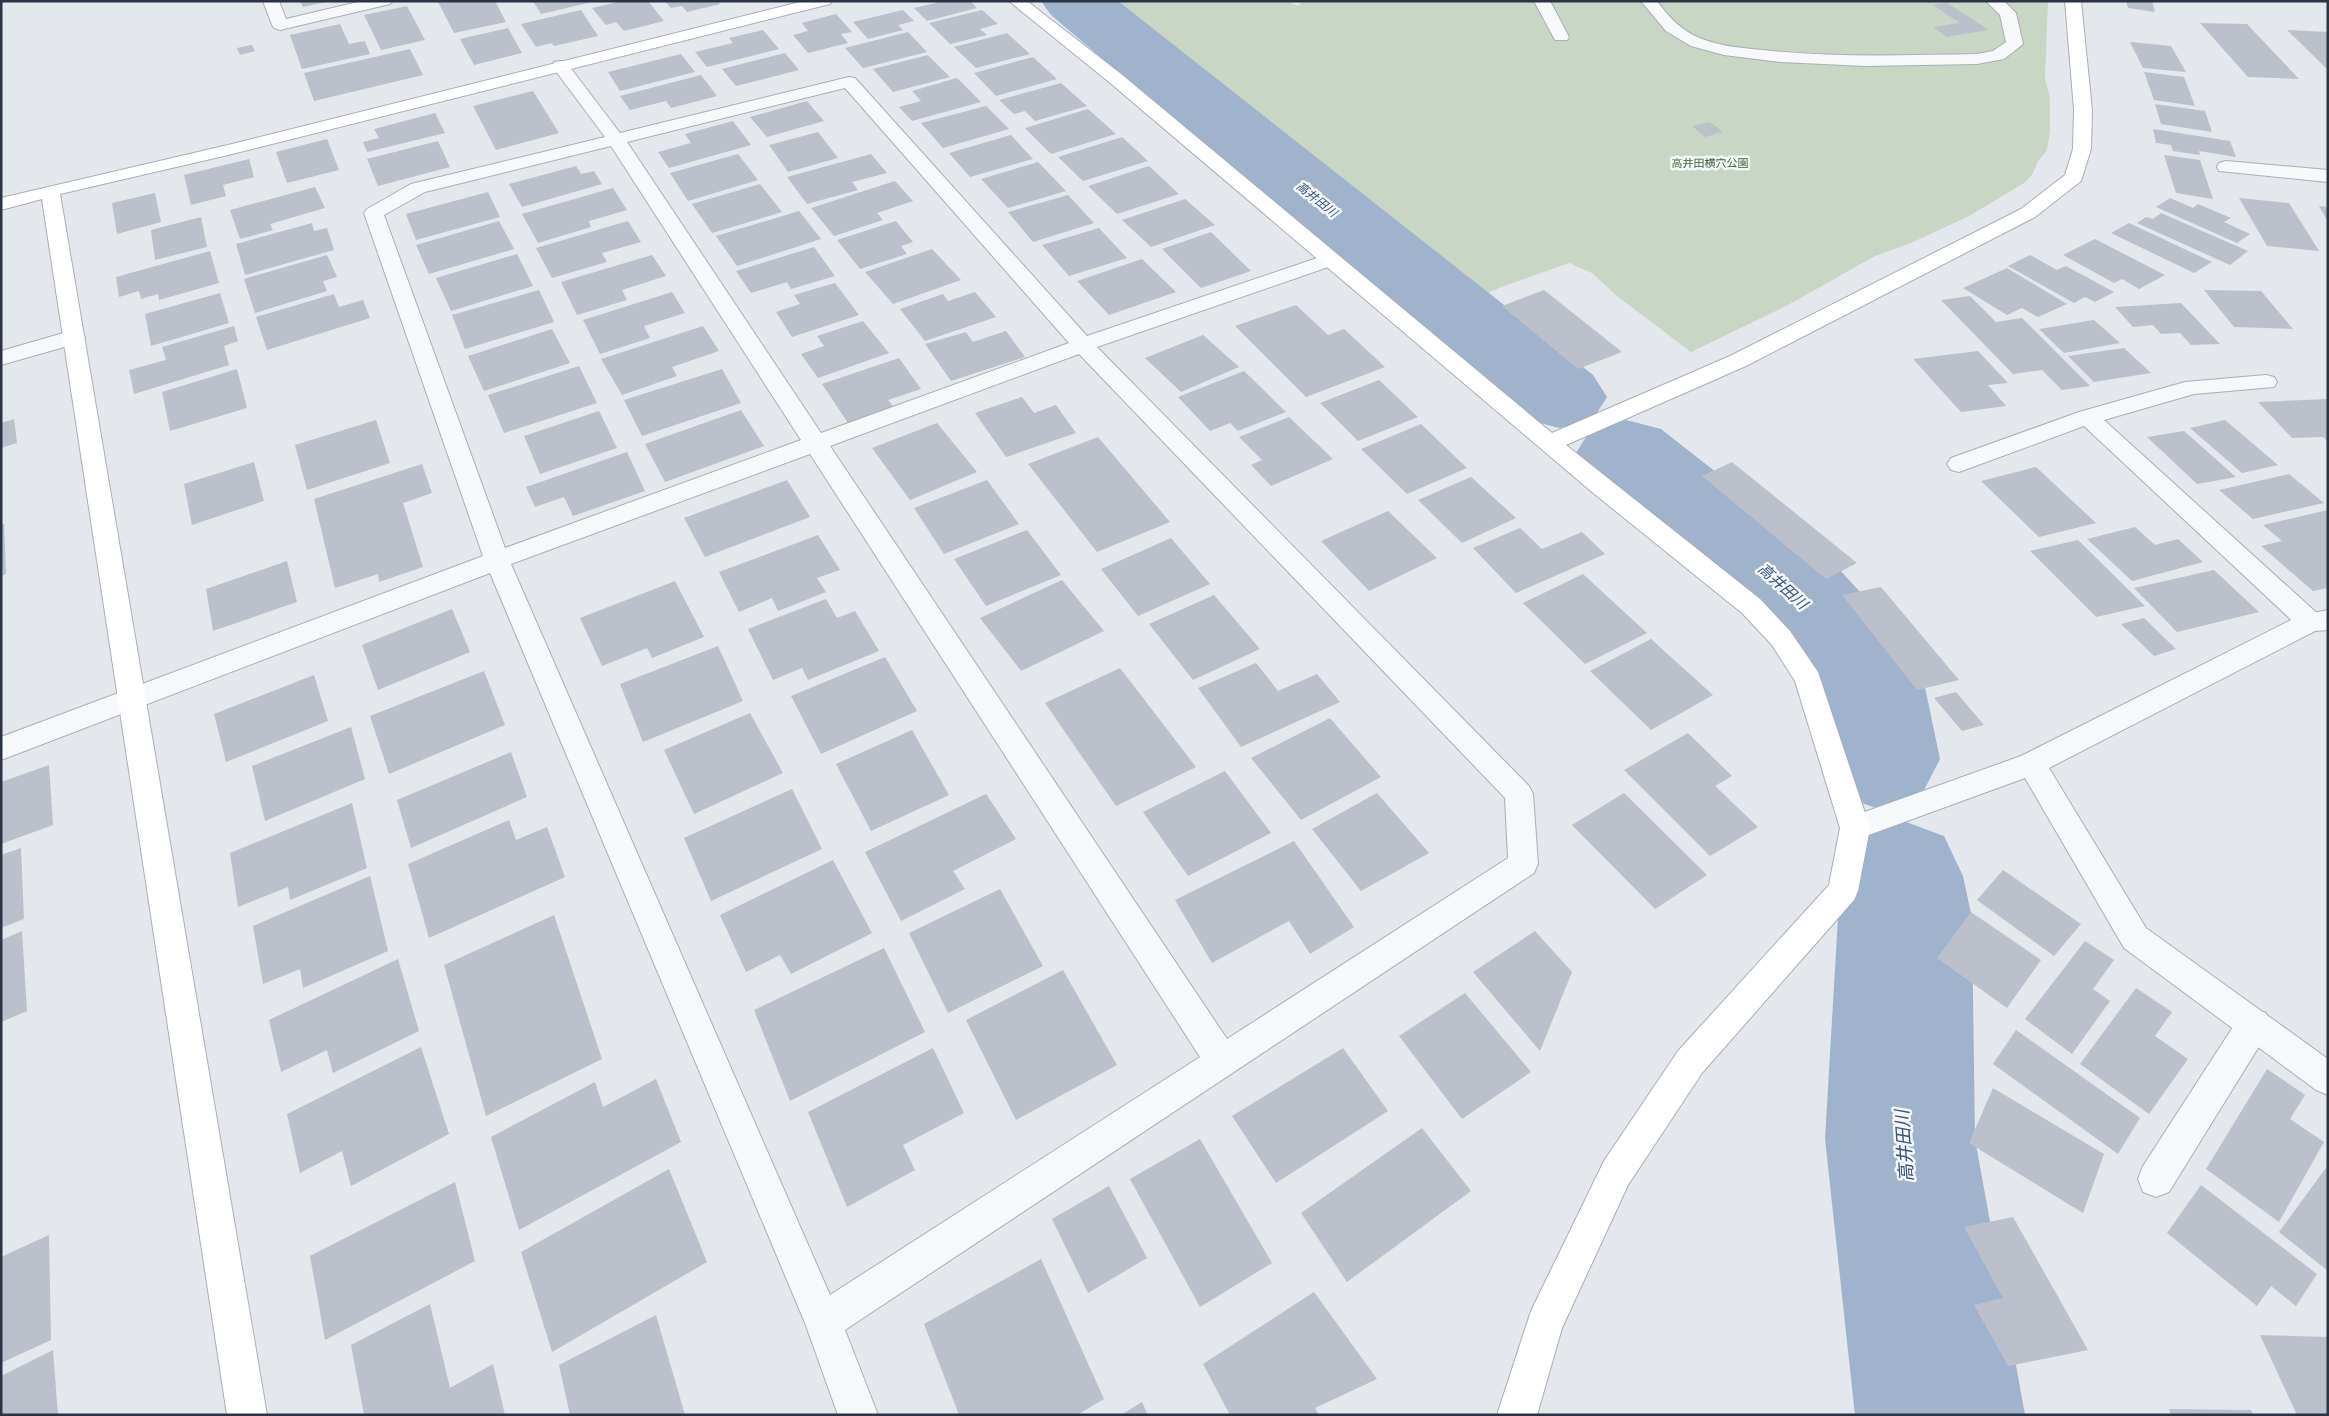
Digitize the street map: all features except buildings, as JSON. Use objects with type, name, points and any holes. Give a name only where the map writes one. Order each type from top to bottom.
[{"type":"street","points":[[271,1],[280,24],[384,1]]},
{"type":"street","points":[[1,204],[228,150],[824,1]]},
{"type":"street","points":[[1017,1],[1115,78],[1549,443],[1751,606],[1781,638],[1808,679],[1855,828],[1843,891],[1690,1062],[1616,1173],[1544,1324],[1517,1415]]},
{"type":"street","points":[[1542,1],[1561,37]]},
{"type":"street","points":[[1649,1],[1679,34],[1701,44],[1731,51],[1780,58],[1829,61],[1977,58],[1998,55],[2015,44],[2008,13],[1994,1]]},
{"type":"street","points":[[1549,443],[1738,361],[2028,213],[2074,177],[2082,149],[2083,110],[2073,1]]},
{"type":"street","points":[[560,66],[615,138],[1222,1061]]},
{"type":"street","points":[[823,1322],[1523,864],[1519,794],[1083,345],[849,82],[615,138],[418,188],[374,212],[497,560],[823,1322],[858,1415]]},
{"type":"street","points":[[2226,167],[2328,176]]},
{"type":"street","points":[[50,191],[247,1415]]},
{"type":"street","points":[[1,749],[132,701],[497,560],[1083,345],[1330,260]]},
{"type":"street","points":[[1,358],[74,337]]},
{"type":"street","points":[[1959,464],[2087,417],[2193,387],[2266,382]]},
{"type":"street","points":[[1855,828],[2031,764],[2319,621],[2087,417]]},
{"type":"street","points":[[2031,764],[2136,938],[2328,1079]]},
{"type":"street","points":[[2156,1179],[2254,1024]]},
{"type":"green space","name":"高井田横穴公園","points":[[1100,1],[1287,1],[1298,6],[1303,1],[2048,1],[2045,79],[2050,98],[2050,132],[2047,150],[2038,161],[2032,175],[2024,183],[1969,216],[1911,243],[1875,256],[1788,305],[1691,352],[1617,296],[1592,273],[1569,263],[1481,296],[1434,263],[1383,220],[1336,187],[1305,161],[1262,133],[1193,70]]},
{"type":"waterway","name":"高井田川","points":[[1075,1],[1559,397]]},
{"type":"waterway","name":"高井田川","points":[[1626,453],[1799,597],[1864,673],[1879,759]]},
{"type":"waterway","name":"高井田川","points":[[1898,876],[1905,918],[1900,1139],[1940,1415]]}]
